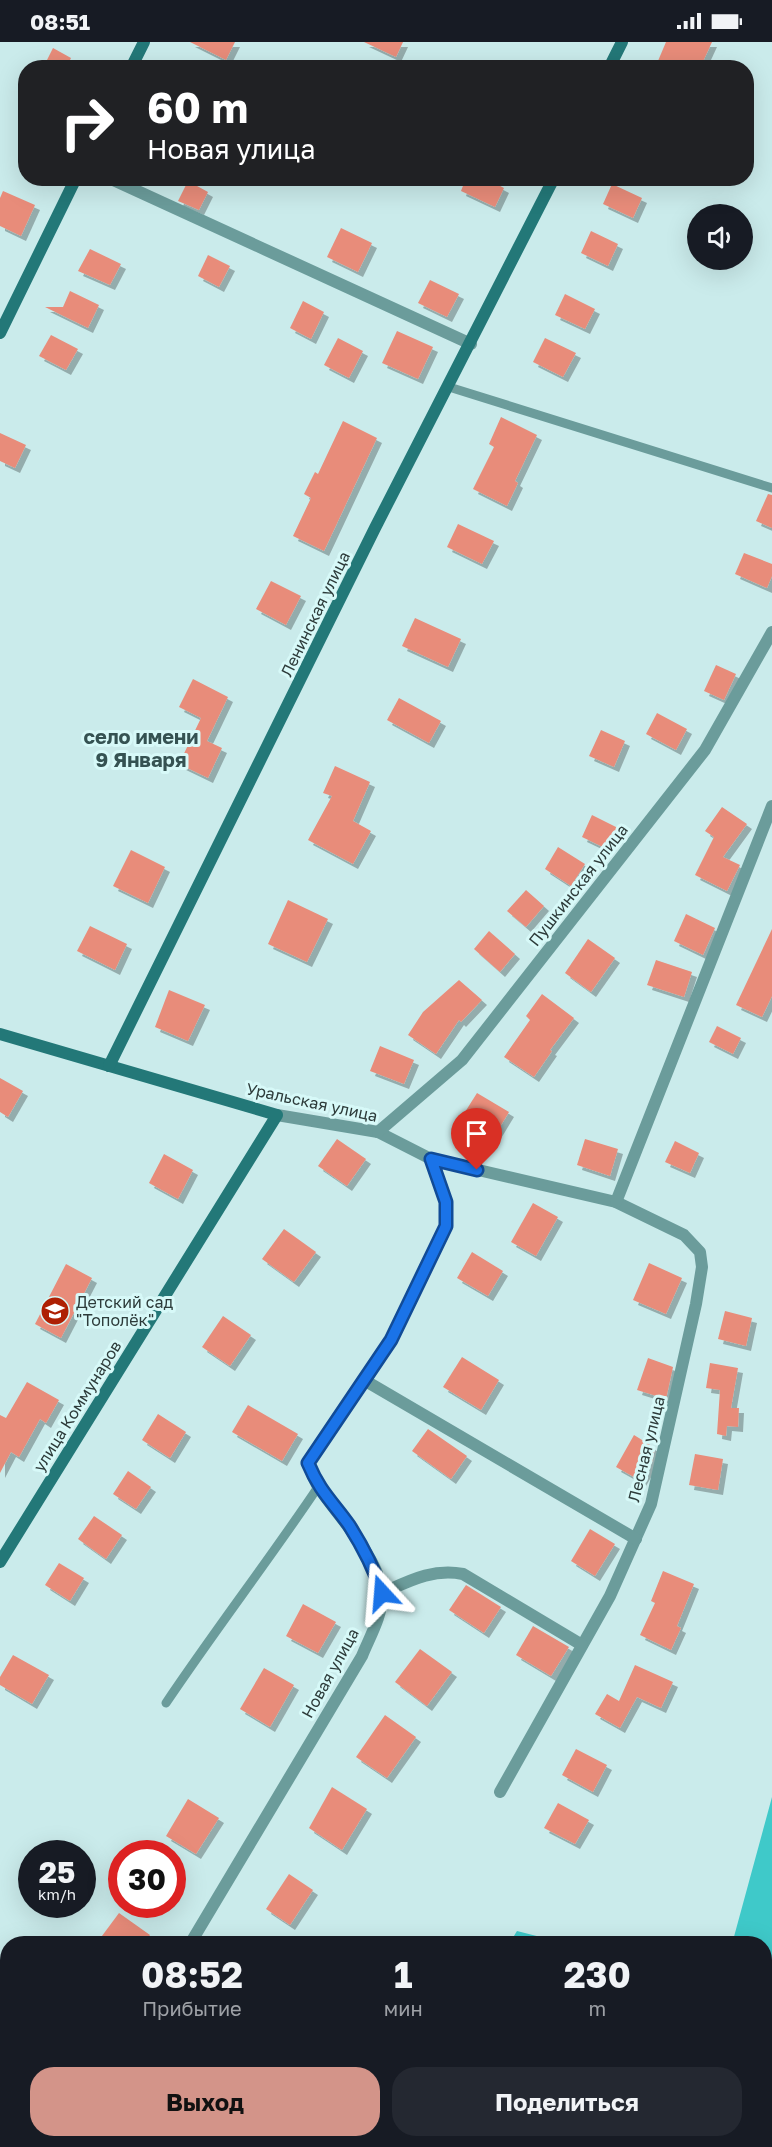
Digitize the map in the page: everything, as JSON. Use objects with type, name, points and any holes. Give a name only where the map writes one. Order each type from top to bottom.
[{"type":"street","points":[[135,60],[144,42]]},
{"type":"street","points":[[613,60],[622,42]]},
{"type":"street","points":[[0,333],[72,186]]},
{"type":"street","points":[[126,186],[471,344]]},
{"type":"street","name":"Ленинская улица","points":[[109,1066],[375,528],[550,186]]},
{"type":"street","name":"Пушкинская улица","points":[[378,1132],[462,1060],[705,750],[769,646],[772,632]]},
{"type":"street","points":[[616,1202],[772,806]]},
{"type":"street","name":"Уральская улица","points":[[0,1034],[277,1115],[378,1132],[431,1159],[616,1202]]},
{"type":"street","name":"улица Коммунаров","points":[[0,1562],[277,1115]]},
{"type":"street","name":"Новая улица","points":[[195,1936],[362,1656],[379,1616],[382,1593],[373,1566],[348,1524],[318,1487],[308,1463],[391,1340],[446,1226],[446,1202],[431,1159]]},
{"type":"street","name":"Лесная улица","points":[[500,1792],[610,1596],[651,1503],[659,1476],[696,1304],[702,1267],[700,1252],[684,1235],[616,1202]]},
{"type":"street","points":[[364,1380],[636,1539]]},
{"type":"street","points":[[382,1593],[421,1576],[445,1570],[463,1574],[582,1645]]},
{"type":"lane","points":[[449,387],[772,488]]},
{"type":"lane","points":[[166,1703],[223,1618],[272,1554],[318,1487]]},
{"type":"shaded area","points":[[772,1797],[772,1936],[734,1936]]},
{"type":"shaded area","points":[[517,1931],[537,1936],[514,1936]]},
{"type":"building","points":[[190,42],[235,42],[226,60]]},
{"type":"building","points":[[364,42],[403,42],[396,57]]},
{"type":"building","points":[[666,42],[712,42],[704,60],[658,60]]},
{"type":"building","points":[[53,48],[71,58],[70,60],[47,60]]},
{"type":"building","points":[[186,186],[197,186],[208,192],[199,210],[178,201]]},
{"type":"building","points":[[463,186],[500,186],[504,188],[495,207],[461,191]]},
{"type":"building","points":[[611,186],[616,186],[642,198],[633,218],[603,204]]},
{"type":"building","points":[[3,191],[35,205],[21,236],[0,226],[0,198]]},
{"type":"building","points":[[341,228],[372,243],[358,272],[327,257]]},
{"type":"building","points":[[591,231],[618,244],[608,266],[581,253]]},
{"type":"building","points":[[90,249],[121,264],[110,285],[78,271]]},
{"type":"building","points":[[208,255],[230,266],[219,287],[198,276]]},
{"type":"building","points":[[430,280],[459,294],[447,317],[418,303]]},
{"type":"building","points":[[70,291],[99,305],[88,328],[45,307],[63,307]]},
{"type":"building","points":[[565,294],[595,309],[585,329],[555,315]]},
{"type":"building","points":[[303,301],[324,312],[311,339],[290,328]]},
{"type":"building","points":[[397,331],[433,347],[418,379],[382,363]]},
{"type":"building","points":[[51,335],[78,349],[66,370],[39,356]]},
{"type":"building","points":[[338,338],[363,351],[349,378],[324,365]]},
{"type":"building","points":[[545,338],[576,353],[563,377],[533,362]]},
{"type":"building","points":[[501,417],[537,435],[515,481],[518,483],[507,506],[473,489],[494,447],[489,444]]},
{"type":"building","points":[[343,421],[377,438],[324,551],[293,536],[311,498],[304,494],[315,472],[318,474]]},
{"type":"building","points":[[0,433],[26,445],[15,468],[0,461]]},
{"type":"building","points":[[768,494],[772,495],[772,528],[756,521]]},
{"type":"building","points":[[458,524],[494,541],[482,564],[447,547]]},
{"type":"building","points":[[744,553],[772,564],[772,576],[767,588],[735,574]]},
{"type":"building","points":[[271,581],[301,596],[286,625],[256,609]]},
{"type":"building","points":[[415,618],[461,639],[448,667],[402,646]]},
{"type":"building","points":[[716,665],[736,674],[724,700],[704,691]]},
{"type":"building","points":[[193,679],[228,697],[207,741],[222,748],[208,778],[179,764],[201,718],[179,707]]},
{"type":"building","points":[[399,698],[441,721],[429,743],[387,720]]},
{"type":"building","points":[[657,713],[687,729],[676,750],[646,734]]},
{"type":"building","points":[[601,730],[625,741],[614,767],[589,756]]},
{"type":"building","points":[[335,766],[370,782],[353,821],[371,831],[353,864],[308,840],[332,796],[323,793]]},
{"type":"building","points":[[722,807],[747,824],[723,857],[740,865],[727,891],[695,875],[714,837],[705,831]]},
{"type":"building","points":[[592,815],[618,828],[607,849],[582,837]]},
{"type":"building","points":[[558,847],[585,864],[571,886],[545,869]]},
{"type":"building","points":[[131,850],[165,867],[148,903],[113,886]]},
{"type":"building","points":[[526,890],[544,906],[526,927],[507,911]]},
{"type":"building","points":[[288,900],[328,919],[307,962],[268,944]]},
{"type":"building","points":[[686,914],[715,928],[703,955],[674,941]]},
{"type":"building","points":[[90,926],[127,944],[115,970],[77,951]]},
{"type":"building","points":[[772,929],[772,996],[762,1017],[736,1005]]},
{"type":"building","points":[[489,931],[515,954],[500,972],[474,949]]},
{"type":"building","points":[[588,939],[615,958],[591,992],[565,973]]},
{"type":"building","points":[[656,960],[692,972],[684,997],[647,985]]},
{"type":"building","points":[[459,980],[482,1000],[461,1022],[459,1020],[436,1054],[408,1035],[423,1012]]},
{"type":"building","points":[[169,990],[205,1005],[188,1041],[155,1027]]},
{"type":"building","points":[[542,994],[574,1018],[550,1050],[552,1051],[534,1077],[504,1057],[530,1020],[526,1016]]},
{"type":"building","points":[[717,1026],[741,1038],[733,1054],[709,1042]]},
{"type":"building","points":[[380,1046],[414,1060],[404,1084],[370,1071]]},
{"type":"building","points":[[0,1078],[23,1091],[8,1117],[0,1112]]},
{"type":"building","points":[[477,1093],[509,1112],[492,1140],[460,1120]]},
{"type":"building","points":[[337,1139],[366,1159],[347,1186],[318,1166]]},
{"type":"building","points":[[585,1139],[618,1149],[610,1176],[577,1165]]},
{"type":"building","points":[[675,1141],[699,1153],[690,1173],[665,1162]]},
{"type":"building","points":[[164,1154],[193,1170],[178,1199],[149,1183]]},
{"type":"building","points":[[533,1203],[558,1217],[536,1256],[511,1242]]},
{"type":"building","points":[[284,1229],[316,1252],[294,1282],[262,1259]]},
{"type":"building","points":[[472,1252],[503,1271],[488,1296],[457,1278]]},
{"type":"building","points":[[649,1263],[682,1278],[666,1314],[633,1300]]},
{"type":"building","points":[[66,1264],[92,1278],[61,1338],[35,1324]]},
{"type":"building","points":[[725,1311],[752,1318],[746,1346],[718,1339]]},
{"type":"building","points":[[223,1316],[251,1335],[230,1366],[202,1347]]},
{"type":"building","points":[[462,1357],[499,1380],[481,1410],[443,1387]]},
{"type":"building","points":[[648,1358],[673,1367],[666,1399],[637,1390]]},
{"type":"building","points":[[710,1363],[738,1368],[731,1408],[739,1408],[738,1427],[727,1426],[726,1436],[717,1434],[720,1390],[706,1388]]},
{"type":"building","points":[[27,1382],[59,1400],[46,1423],[40,1419],[19,1457],[11,1452],[0,1473],[0,1415],[6,1418]]},
{"type":"building","points":[[248,1405],[298,1434],[282,1461],[232,1432]]},
{"type":"building","points":[[158,1414],[186,1432],[170,1458],[142,1440]]},
{"type":"building","points":[[428,1429],[467,1456],[451,1479],[412,1451]]},
{"type":"building","points":[[634,1435],[655,1448],[652,1462],[641,1481],[616,1467]]},
{"type":"building","points":[[695,1454],[723,1459],[718,1490],[689,1485]]},
{"type":"building","points":[[128,1471],[151,1487],[136,1509],[113,1494]]},
{"type":"building","points":[[94,1516],[122,1535],[106,1559],[78,1539]]},
{"type":"building","points":[[590,1529],[615,1544],[595,1576],[571,1561]]},
{"type":"building","points":[[59,1563],[84,1578],[70,1601],[45,1585]]},
{"type":"building","points":[[663,1571],[694,1584],[677,1626],[681,1628],[671,1650],[640,1635],[655,1603],[651,1601]]},
{"type":"building","points":[[466,1585],[501,1607],[484,1633],[449,1610]]},
{"type":"building","points":[[303,1604],[336,1622],[318,1653],[286,1636]]},
{"type":"building","points":[[533,1626],[569,1647],[551,1676],[516,1655]]},
{"type":"building","points":[[420,1649],[452,1672],[427,1706],[395,1682]]},
{"type":"building","points":[[13,1655],[49,1675],[32,1704],[0,1685],[0,1677]]},
{"type":"building","points":[[635,1665],[673,1682],[661,1708],[637,1697],[620,1728],[595,1714],[607,1694],[619,1701]]},
{"type":"building","points":[[264,1668],[294,1685],[270,1727],[240,1709]]},
{"type":"building","points":[[385,1715],[416,1737],[387,1778],[356,1757]]},
{"type":"building","points":[[576,1749],[607,1765],[593,1792],[562,1775]]},
{"type":"building","points":[[332,1787],[367,1809],[342,1850],[309,1828]]},
{"type":"building","points":[[188,1799],[219,1818],[196,1854],[186,1848],[186,1840],[173,1840],[166,1836]]},
{"type":"building","points":[[558,1803],[589,1820],[575,1844],[544,1828]]},
{"type":"building","points":[[289,1874],[313,1890],[290,1925],[266,1909]]},
{"type":"building","points":[[115,1918],[126,1918],[149,1936],[102,1936]]},
{"type":"place","name":"Детский сад \"Тополёк\"","points":[[55,1311]]},
{"type":"district","name":"село имени 9 Января","points":[[141,748]]},
{"type":"route","points":[[382,1593],[373,1566],[348,1524],[318,1487],[308,1463],[391,1340],[446,1226],[446,1202],[431,1159],[477,1170]]}]
